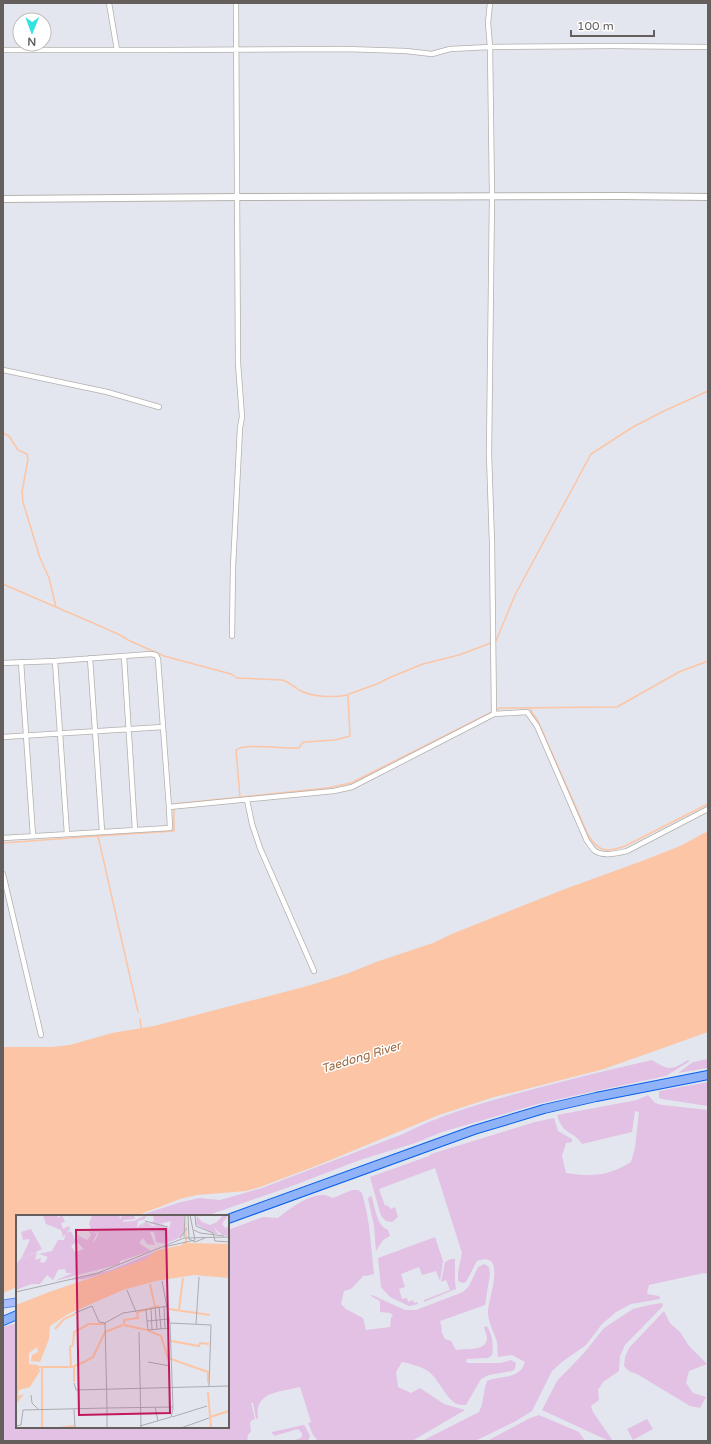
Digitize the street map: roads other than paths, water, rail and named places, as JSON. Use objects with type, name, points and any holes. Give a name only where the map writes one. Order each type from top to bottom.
[{"type":"highway","points":[[229,1219],[336,1181],[425,1147],[474,1130],[544,1109],[708,1075]]},
{"type":"highway","points":[[3,1321],[16,1315]]},
{"type":"main road","points":[[3,1304],[16,1302]]},
{"type":"street","points":[[109,3],[117,50]]},
{"type":"street","points":[[232,636],[233,567],[240,428],[242,417],[238,364],[236,3]]},
{"type":"street","points":[[490,3],[488,23],[490,47],[492,196],[489,454],[492,541],[494,714]]},
{"type":"street","points":[[3,50],[345,49],[406,51],[432,54],[450,49],[490,47],[708,47]]},
{"type":"street","points":[[3,199],[492,196],[708,197]]},
{"type":"street","points":[[3,370],[107,392],[159,406]]},
{"type":"street","points":[[3,663],[151,654],[156,656],[158,659],[170,828],[3,838]]},
{"type":"street","points":[[124,656],[135,830]]},
{"type":"street","points":[[90,658],[102,831]]},
{"type":"street","points":[[55,661],[67,834]]},
{"type":"street","points":[[21,662],[33,836]]},
{"type":"street","points":[[169,808],[334,791],[352,787],[494,714],[527,712],[537,726],[587,841],[596,852],[617,854],[708,810]]},
{"type":"street","points":[[3,738],[163,727]]},
{"type":"street","points":[[247,800],[252,824],[260,848],[314,971]]},
{"type":"street","points":[[3,874],[41,1035]]},
{"type":"water","name":"Taedong River","points":[[708,831],[708,1032],[604,1069],[491,1098],[439,1115],[321,1164],[246,1191],[197,1195],[180,1199],[139,1215],[16,1215],[16,1287],[3,1293],[3,1047],[52,1047],[70,1045],[112,1033],[154,1026],[311,985],[433,943],[454,933],[565,889],[680,846]]},
{"type":"waterway","points":[[349,694],[377,684],[423,664],[459,655],[496,641],[515,595],[591,454],[633,427],[708,391]]},
{"type":"waterway","points":[[3,433],[9,436],[18,450],[27,454],[28,459],[22,492],[23,502],[40,558],[49,578],[56,607],[164,656],[231,674],[237,678],[282,680],[299,690],[310,694],[329,697],[348,695]]},
{"type":"waterway","points":[[3,584],[56,607]]},
{"type":"waterway","points":[[496,710],[500,708],[617,707],[679,672],[708,661]]},
{"type":"waterway","points":[[240,797],[236,750],[247,747],[299,748],[304,742],[335,740],[350,736],[348,696]]},
{"type":"waterway","points":[[530,708],[537,719],[588,835],[600,848],[604,850],[613,850],[625,846],[708,804]]},
{"type":"waterway","points":[[98,836],[174,831],[174,804],[327,788],[351,783],[492,712]]},
{"type":"waterway","points":[[3,843],[98,836],[138,1012]]},
{"type":"waterway","points":[[140,1019],[141,1028]]}]
